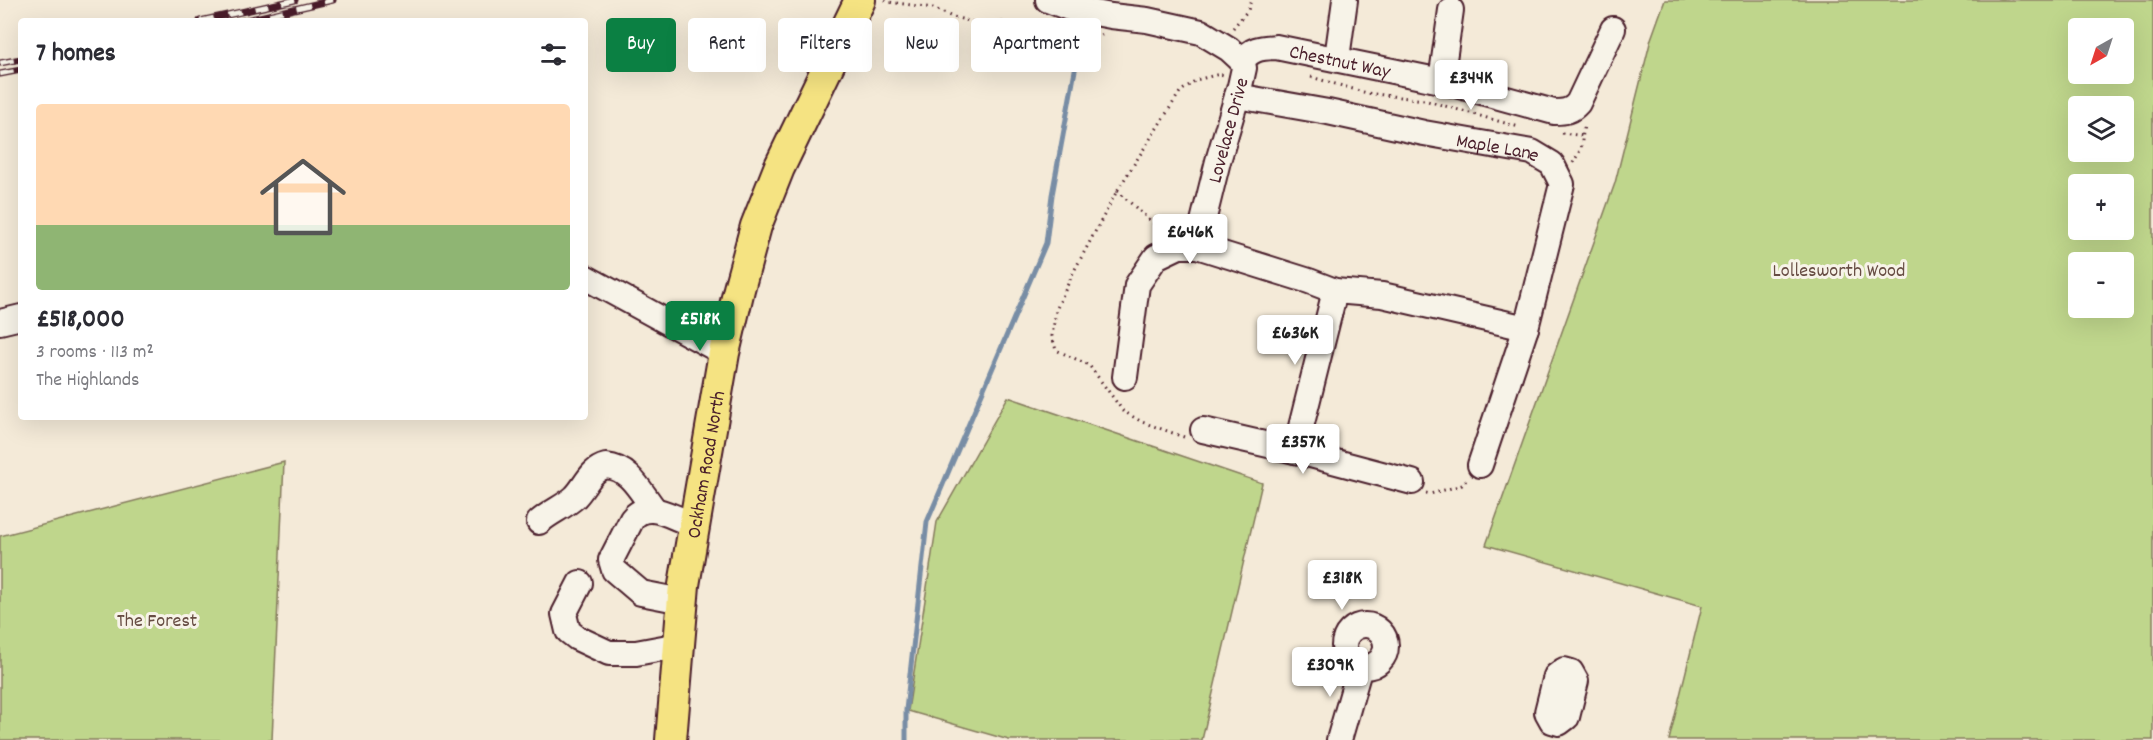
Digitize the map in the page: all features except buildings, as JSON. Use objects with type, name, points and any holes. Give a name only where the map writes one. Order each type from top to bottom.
[{"type":"main road","name":"Ockham Road North","points":[[671,740],[682,601],[724,353],[739,289],[756,226],[779,168],[860,0]]},
{"type":"street","name":"Lovelace Drive","points":[[1048,0],[1086,11],[1148,20],[1201,32],[1229,49],[1240,60],[1244,68],[1239,91],[1218,161],[1188,246]]},
{"type":"street","points":[[1337,58],[1345,0]]},
{"type":"street","points":[[1441,81],[1451,10]]},
{"type":"street","name":"Chestnut Way","points":[[1240,60],[1258,48],[1276,47],[1441,81],[1554,112],[1571,110],[1578,103],[1613,29]]},
{"type":"street","name":"Maple Lane","points":[[1239,91],[1433,135],[1532,152],[1552,164],[1562,184],[1526,328],[1480,465]]},
{"type":"street","points":[[1125,377],[1137,285],[1156,257],[1188,246],[1309,281],[1335,291],[1382,295],[1526,328]]},
{"type":"street","points":[[588,279],[724,353]]},
{"type":"street","points":[[1295,451],[1335,291]]},
{"type":"street","points":[[0,322],[18,318]]},
{"type":"street","points":[[1203,430],[1295,451],[1412,482]]},
{"type":"street","points":[[539,522],[553,510],[574,498],[593,473],[606,466],[624,471],[654,509],[694,525]]},
{"type":"street","points":[[654,509],[641,512],[632,519],[611,560],[611,566],[641,593],[682,601]]},
{"type":"street","points":[[580,583],[564,614],[568,631],[577,638],[609,653],[621,654],[679,645]]},
{"type":"street","points":[[1339,740],[1360,667]]},
{"type":"path","points":[[885,0],[933,8],[950,16],[971,21]]},
{"type":"path","points":[[1240,60],[1232,36],[1233,26],[1248,10],[1251,0]]},
{"type":"path","points":[[1168,431],[1142,422],[1123,411],[1089,365],[1056,350],[1052,336],[1056,310],[1117,191],[1180,92],[1196,80],[1220,74],[1239,91]]},
{"type":"path","points":[[1304,74],[1367,93],[1424,100],[1525,129]]},
{"type":"path","points":[[1559,176],[1574,162],[1581,149],[1584,136],[1586,90]]},
{"type":"path","points":[[1560,133],[1584,136]]},
{"type":"path","points":[[1117,191],[1188,246]]},
{"type":"green space","name":"Lollesworth Wood","points":[[1665,0],[2153,0],[2153,740],[1669,740],[1702,606],[1486,545],[1615,183],[1651,39]]},
{"type":"green space","points":[[1008,397],[1262,483],[1202,740],[1009,740],[908,711],[937,522]]},
{"type":"green space","name":"The Forest","points":[[284,462],[272,740],[0,740],[0,536]]},
{"type":"waterway","points":[[906,740],[906,710],[927,522],[1046,243],[1052,195],[1085,16]]},
{"type":"railway","points":[[214,18],[295,0]]},
{"type":"railway","points":[[255,18],[333,0]]},
{"type":"railway","points":[[0,63],[18,60]]},
{"type":"railway","points":[[0,74],[18,71]]}]
